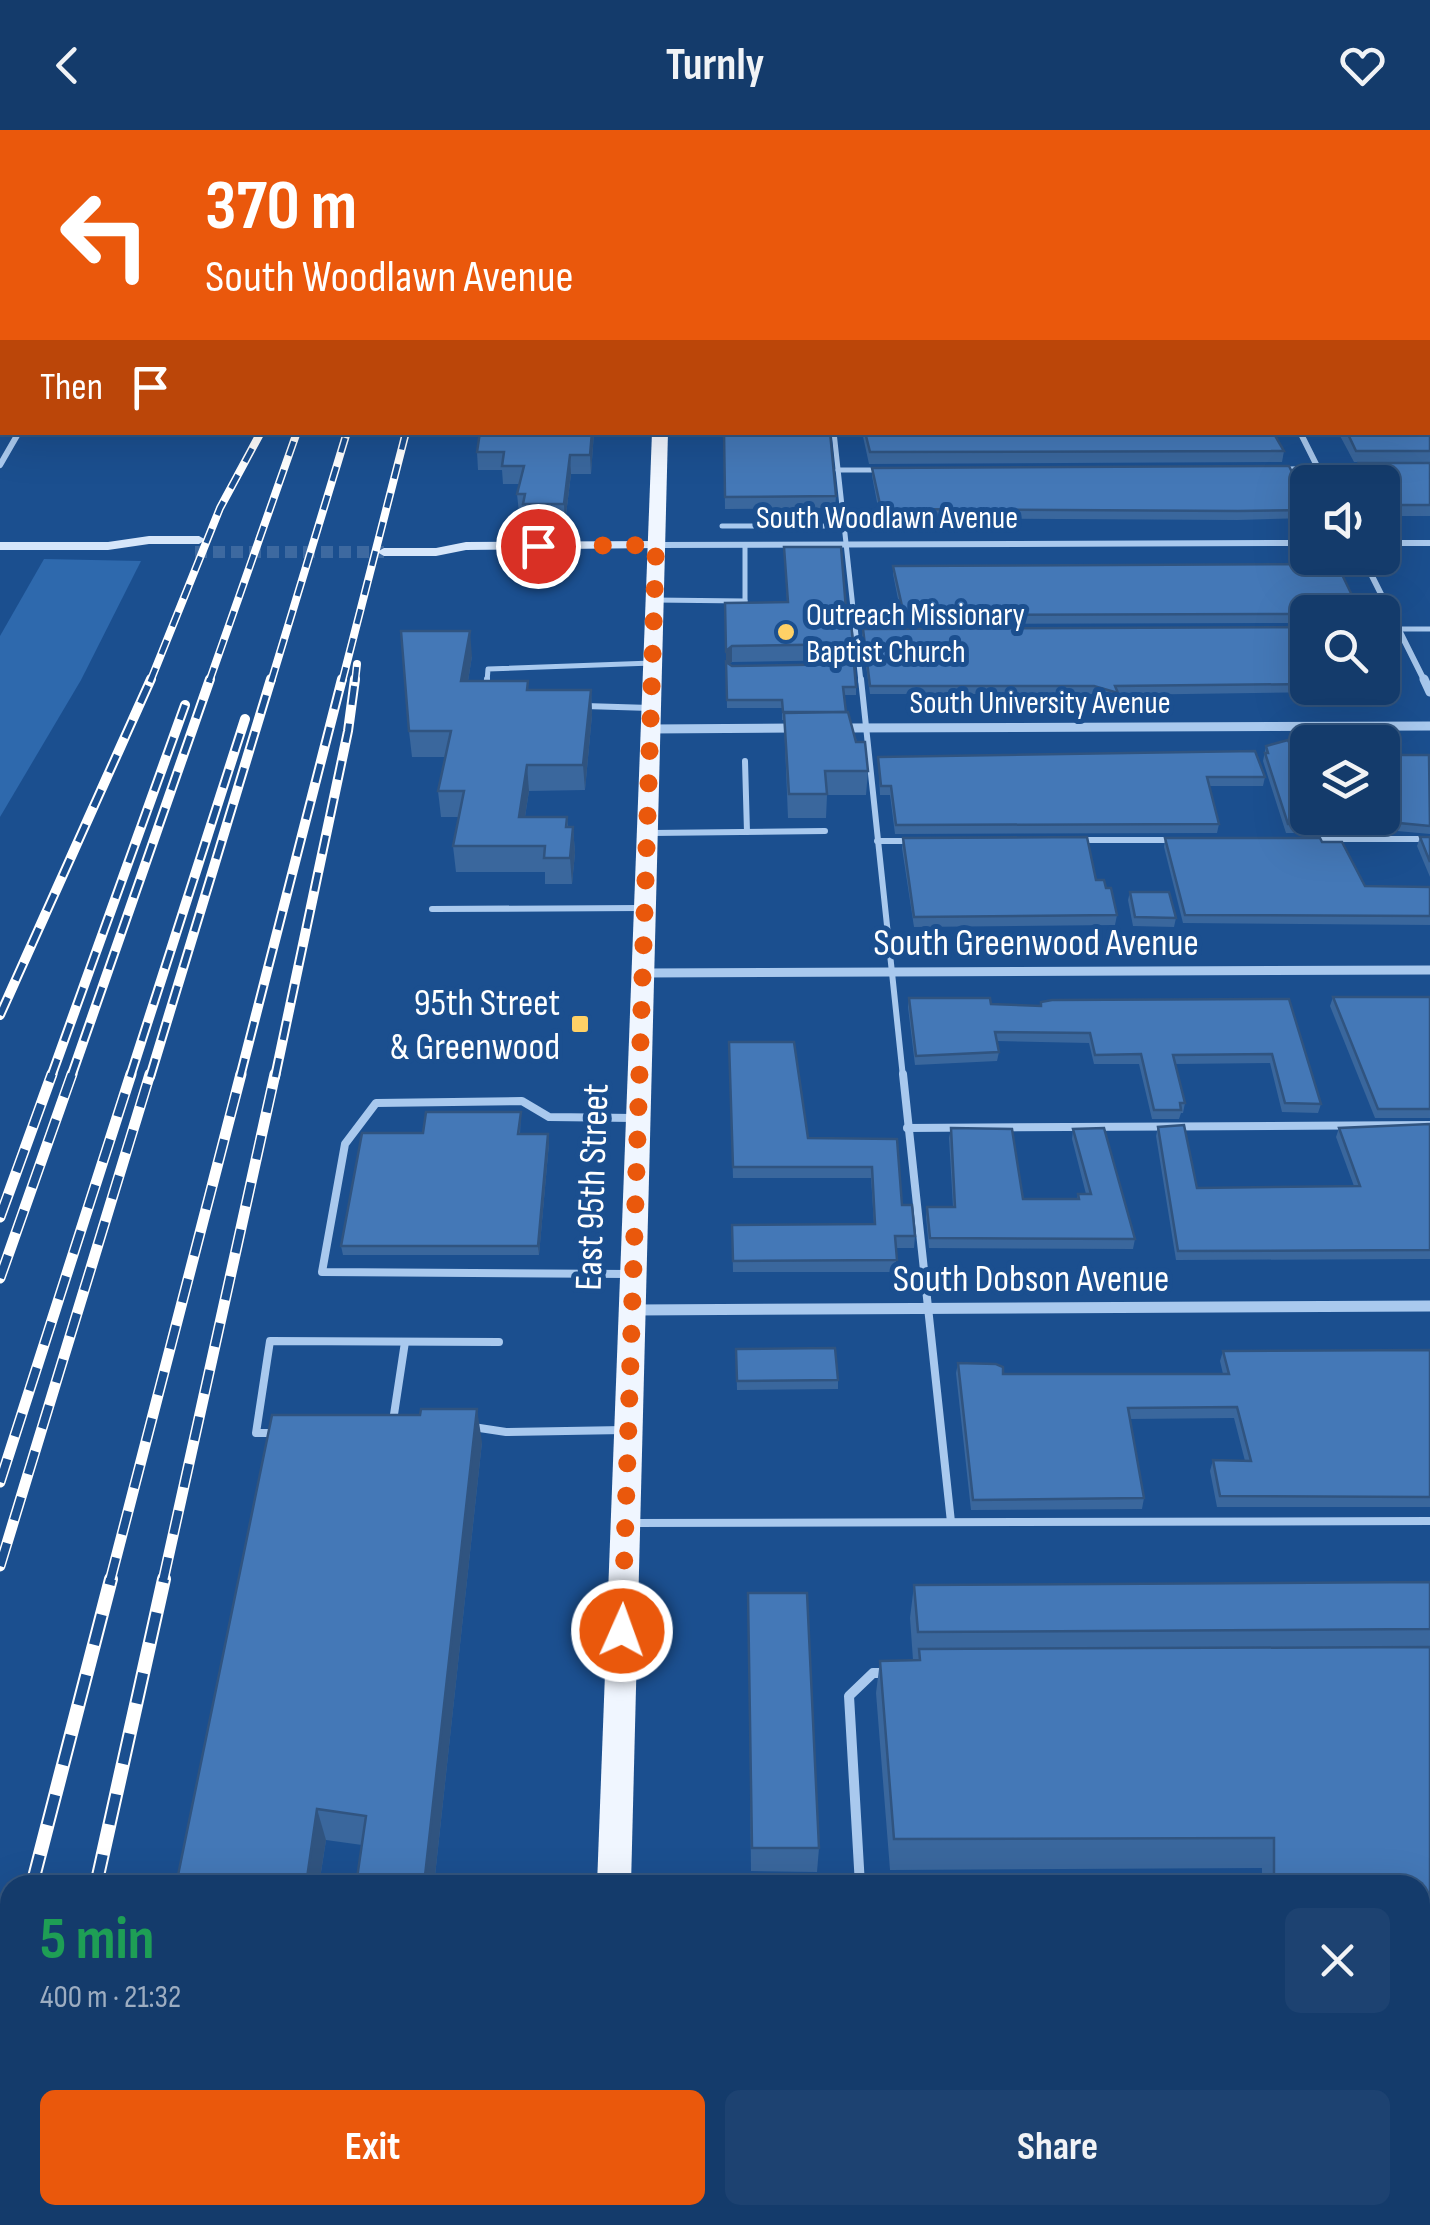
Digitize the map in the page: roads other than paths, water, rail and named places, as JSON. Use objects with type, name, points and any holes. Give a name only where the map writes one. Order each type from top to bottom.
[{"type":"main road","name":"East 95th Street","points":[[614,1875],[660,435]]},
{"type":"street","points":[[0,465],[18,435]]},
{"type":"street","points":[[1302,435],[1316,465]]},
{"type":"street","points":[[1400,543],[1430,543]]},
{"type":"street","name":"South Woodlawn Avenue","points":[[385,546],[436,552],[466,546],[1290,544]]},
{"type":"street","points":[[0,546],[108,546],[144,552],[197,546]]},
{"type":"street","points":[[1400,631],[1430,692]]},
{"type":"street","points":[[651,718],[810,728]]},
{"type":"street","name":"South University Avenue","points":[[829,728],[1430,726]]},
{"type":"street","name":"South Greenwood Avenue","points":[[643,973],[1430,970]]},
{"type":"street","name":"South Dobson Avenue","points":[[632,1310],[1430,1306]]},
{"type":"lane","points":[[834,435],[950,1522]]},
{"type":"lane","points":[[1270,468],[1290,468]]},
{"type":"lane","points":[[838,470],[897,470]]},
{"type":"lane","points":[[722,526],[845,526]]},
{"type":"lane","points":[[789,526],[790,545]]},
{"type":"lane","points":[[745,545],[745,611]]},
{"type":"lane","points":[[654,600],[745,601]]},
{"type":"lane","points":[[1400,629],[1430,628]]},
{"type":"lane","points":[[504,691],[486,691],[488,670],[652,663]]},
{"type":"lane","points":[[841,666],[859,666]]},
{"type":"lane","points":[[573,699],[586,708],[651,718]]},
{"type":"lane","points":[[745,761],[747,832]]},
{"type":"lane","points":[[647,833],[825,831]]},
{"type":"lane","points":[[1292,840],[1430,839]]},
{"type":"lane","points":[[1074,840],[1173,840]]},
{"type":"lane","points":[[877,841],[916,841]]},
{"type":"lane","points":[[432,909],[645,908]]},
{"type":"lane","points":[[634,1274],[322,1272],[346,1144],[376,1103],[522,1101],[549,1117],[638,1118]]},
{"type":"lane","points":[[908,1128],[1430,1124]]},
{"type":"lane","points":[[295,1432],[256,1434],[270,1341],[499,1342]]},
{"type":"lane","points":[[405,1342],[392,1429],[410,1429]]},
{"type":"lane","points":[[462,1427],[506,1432],[628,1430]]},
{"type":"lane","points":[[626,1523],[1430,1521]]},
{"type":"lane","points":[[859,1875],[849,1696],[873,1673],[893,1673]]},
{"type":"tunnel","points":[[195,552],[384,552]]},
{"type":"railway","points":[[150,682],[220,508],[259,435]]},
{"type":"railway","points":[[209,682],[296,435]]},
{"type":"railway","points":[[271,682],[346,435]]},
{"type":"railway","points":[[342,682],[405,435]]},
{"type":"railway","points":[[355,682],[357,664]]},
{"type":"railway","points":[[0,1015],[151,679]]},
{"type":"railway","points":[[71,1077],[210,679]]},
{"type":"railway","points":[[150,1077],[271,679]]},
{"type":"railway","points":[[240,1077],[342,679]]},
{"type":"railway","points":[[275,1077],[348,731],[355,679]]},
{"type":"railway","points":[[51,1077],[185,705]]},
{"type":"railway","points":[[130,1077],[245,719]]},
{"type":"railway","points":[[0,1217],[52,1074]]},
{"type":"railway","points":[[0,1278],[72,1074]]},
{"type":"railway","points":[[0,1482],[131,1074]]},
{"type":"railway","points":[[0,1566],[150,1074]]},
{"type":"railway","points":[[110,1581],[241,1074]]},
{"type":"railway","points":[[163,1581],[275,1074]]},
{"type":"railway","points":[[35,1875],[111,1579]]},
{"type":"railway","points":[[98,1875],[164,1579]]},
{"type":"place","name":"Outreach Missionary Baptist Church","points":[[786,632]]},
{"type":"place","name":"95th Street & Greenwood","points":[[580,1024]]}]
